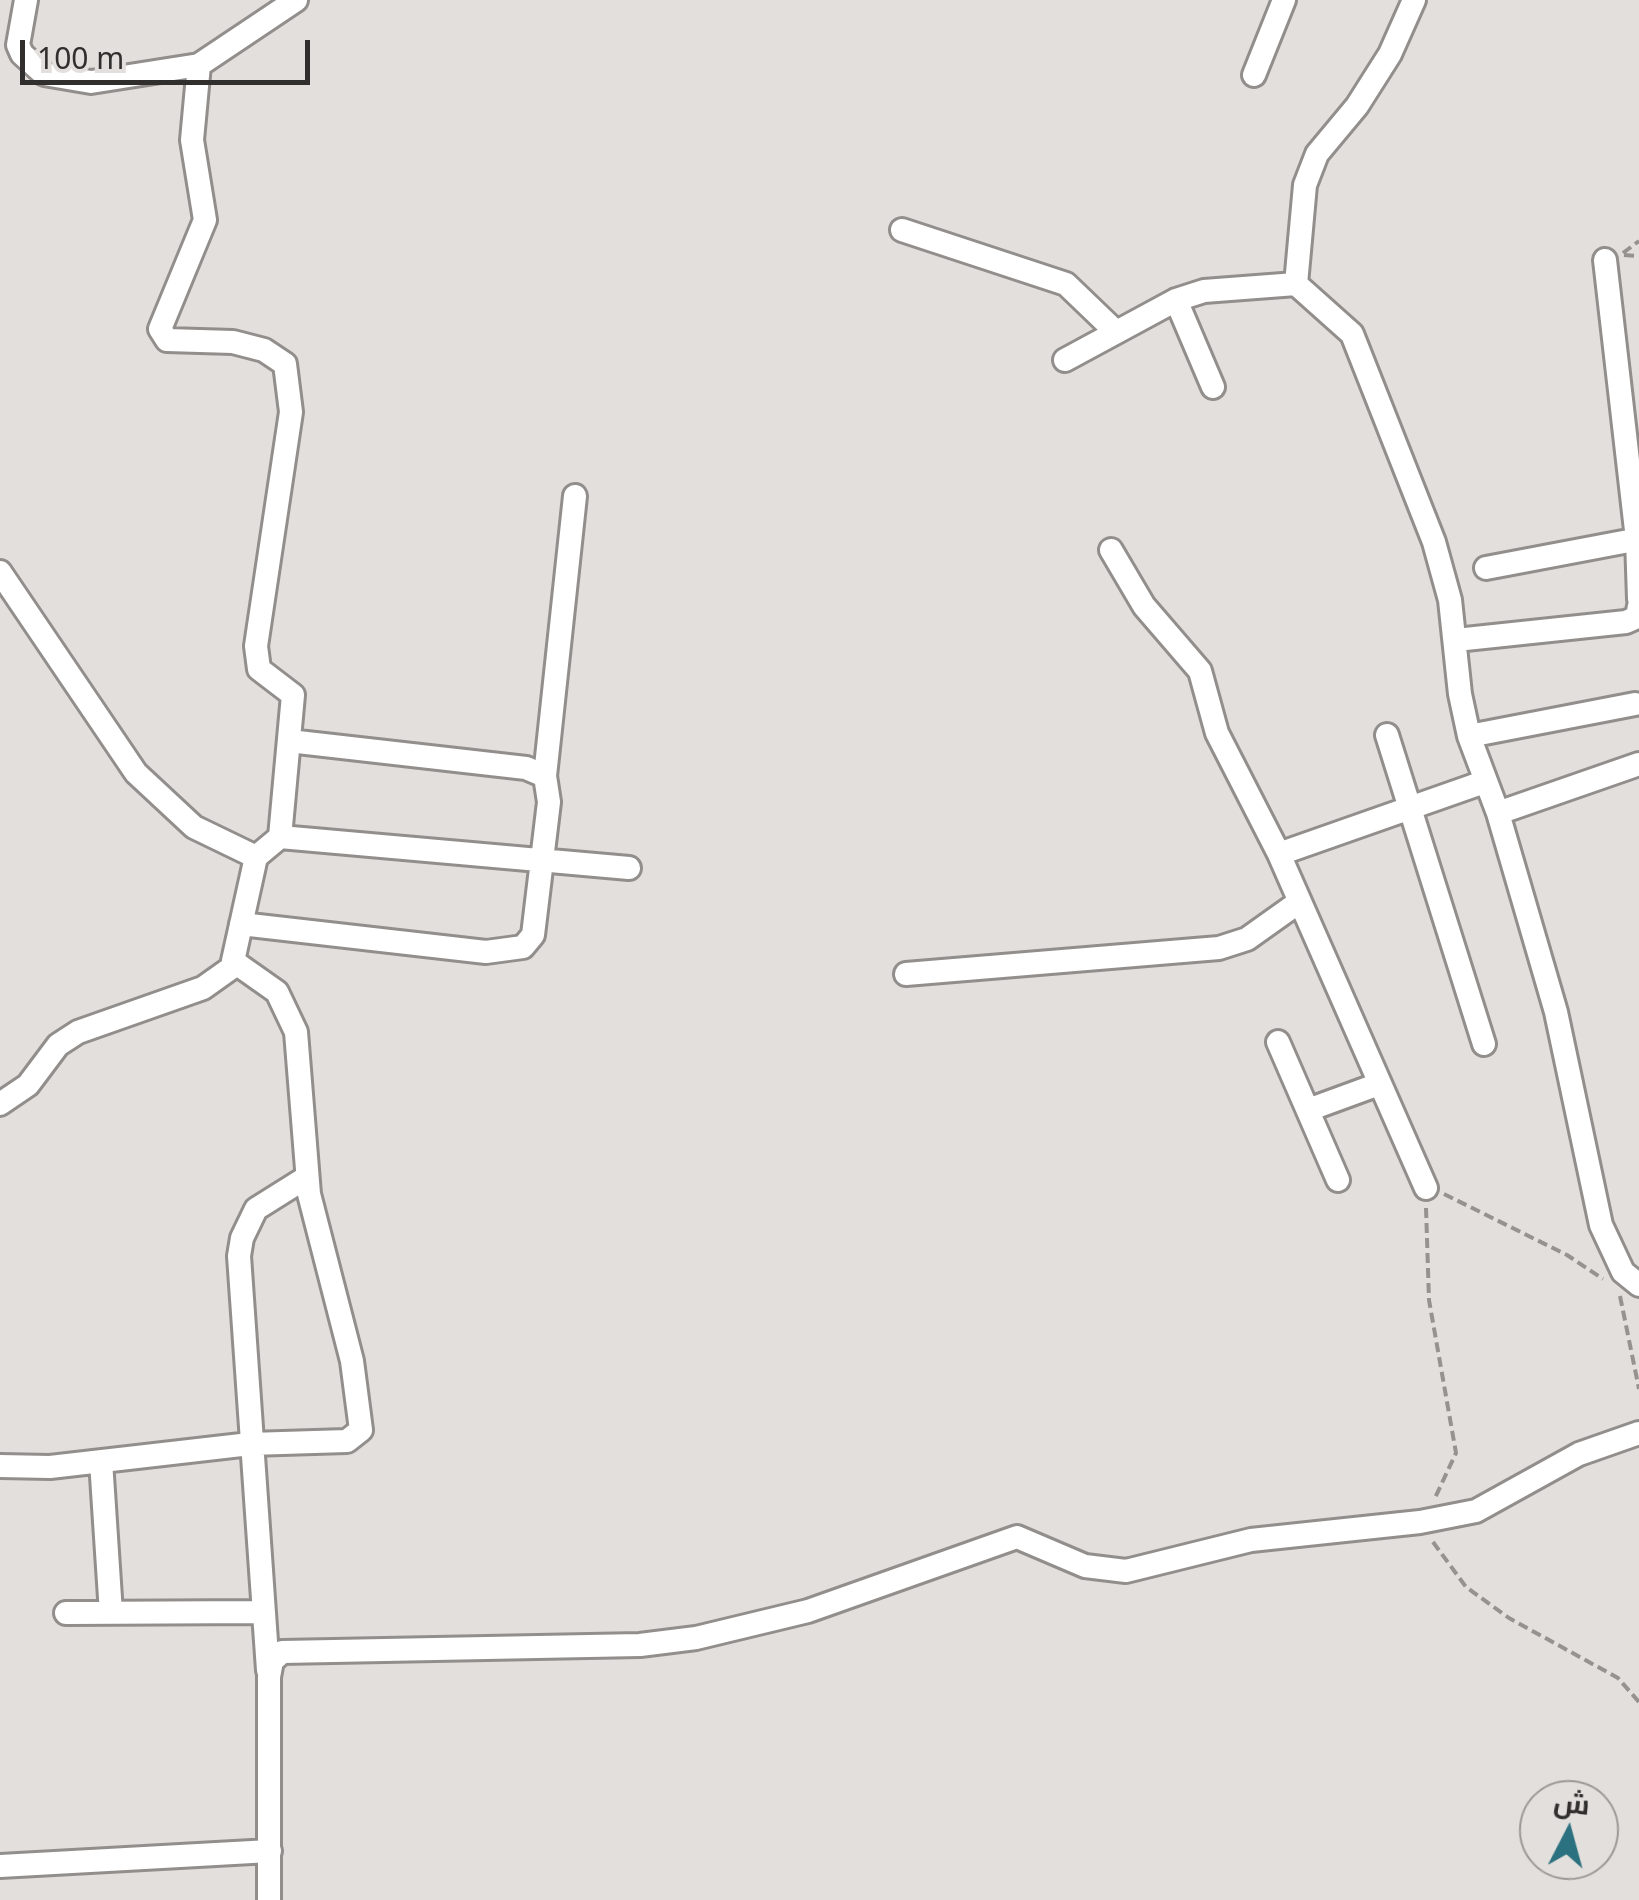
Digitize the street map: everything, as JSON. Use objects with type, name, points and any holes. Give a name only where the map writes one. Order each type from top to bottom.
[{"type":"street","points":[[0,3],[25,5],[9,48],[44,74],[91,82],[200,65],[296,0]]},
{"type":"street","points":[[1254,75],[1284,0]]},
{"type":"street","points":[[1414,0],[1382,67],[1357,106],[1316,154],[1305,185],[1296,284],[1310,300],[1339,318],[1358,348],[1434,542],[1456,640],[1460,694],[1470,736],[1498,813],[1556,1012],[1601,1226],[1623,1280]]},
{"type":"street","points":[[0,1104],[28,1085],[58,1046],[78,1032],[203,988],[234,966],[256,857],[280,837],[293,694],[260,669],[256,646],[291,412],[285,364],[264,350],[234,342],[168,340],[160,329],[205,220],[192,140],[200,65]]},
{"type":"street","points":[[902,230],[1066,284],[1116,332]]},
{"type":"street","points":[[1456,640],[1637,618],[1638,538],[1612,258]]},
{"type":"street","points":[[1065,360],[1176,300],[1204,291],[1296,284]]},
{"type":"street","points":[[1176,300],[1213,387]]},
{"type":"street","points":[[241,924],[505,951],[523,947],[534,934],[550,788],[544,776],[575,496]]},
{"type":"street","points":[[1486,568],[1638,538]]},
{"type":"street","points":[[1111,550],[1144,606],[1200,672],[1217,734],[1280,854],[1426,1188]]},
{"type":"street","points":[[0,572],[136,773],[194,827],[256,857]]},
{"type":"street","points":[[1470,736],[1635,704]]},
{"type":"street","points":[[1387,736],[1484,1044]]},
{"type":"street","points":[[290,741],[526,768],[544,776]]},
{"type":"street","points":[[1498,813],[1639,764]]},
{"type":"street","points":[[1280,854],[1484,782]]},
{"type":"street","points":[[280,837],[630,868]]},
{"type":"street","points":[[906,974],[1219,948],[1247,939],[1299,902]]},
{"type":"street","points":[[0,1466],[100,1461],[250,1444],[348,1441],[361,1430],[352,1361],[334,1305],[307,1177],[296,1032],[289,1010],[260,976],[234,966]]},
{"type":"street","points":[[1278,1042],[1338,1180]]},
{"type":"street","points":[[1308,1110],[1379,1084]]},
{"type":"street","points":[[269,1900],[269,1677],[250,1444],[242,1238],[256,1209],[307,1177]]},
{"type":"street","points":[[269,1677],[274,1656],[292,1650],[640,1645],[751,1628],[1016,1536],[1084,1566],[1126,1571],[1251,1540],[1420,1522],[1476,1511],[1579,1454],[1639,1433]]},
{"type":"street","points":[[100,1461],[111,1612]]},
{"type":"street","points":[[66,1612],[262,1612]]},
{"type":"street","points":[[0,1866],[270,1851]]},
{"type":"path","points":[[1612,258],[1639,241]]},
{"type":"path","points":[[1639,1389],[1620,1308],[1623,1280],[1426,1188],[1429,1300],[1456,1454],[1420,1522],[1466,1587],[1509,1618],[1618,1678],[1639,1702]]}]
